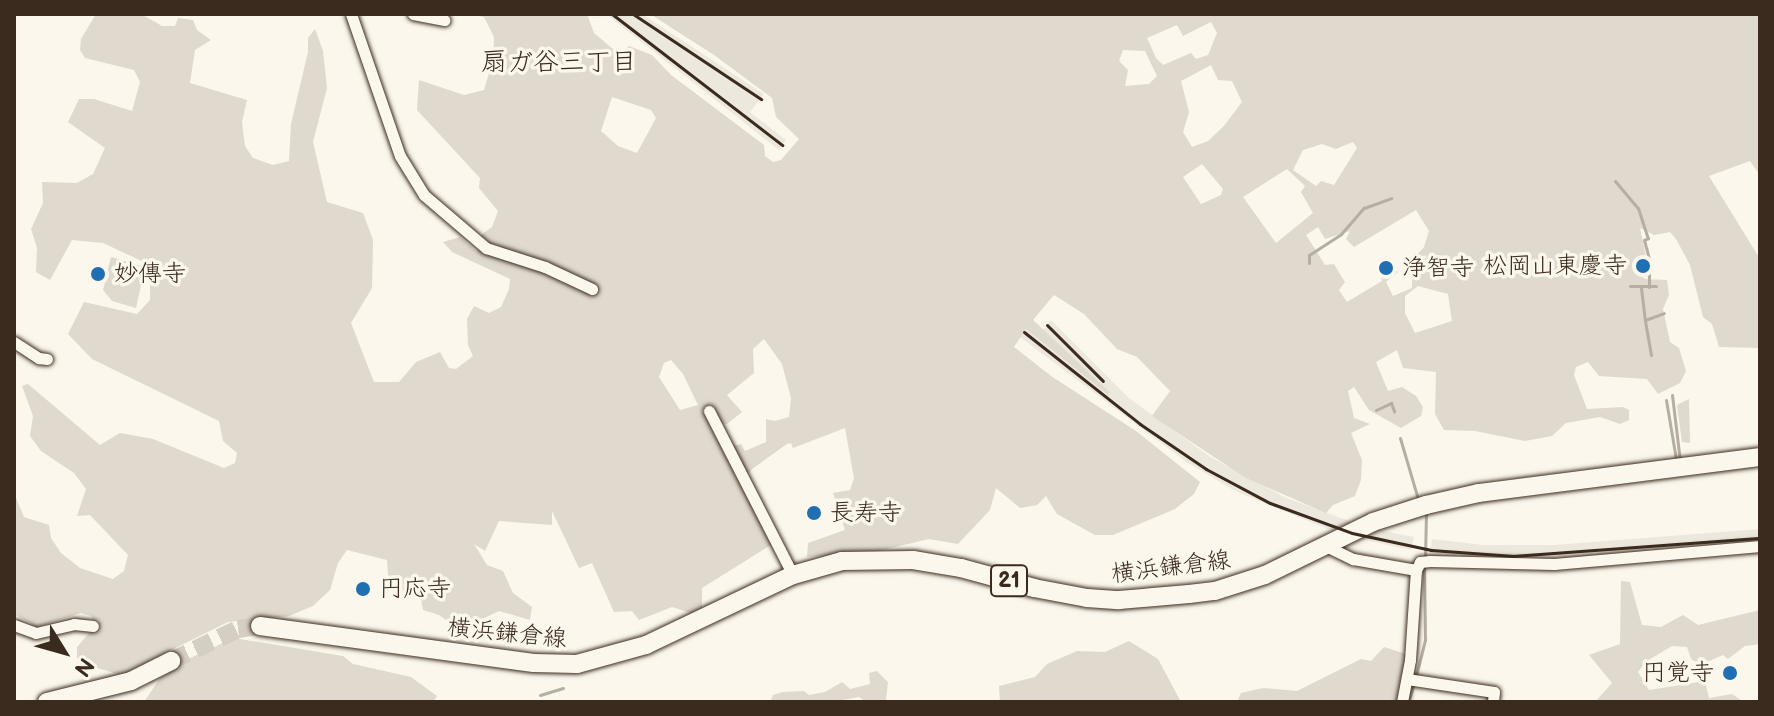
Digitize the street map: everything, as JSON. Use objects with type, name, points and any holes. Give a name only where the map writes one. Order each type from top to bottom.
[{"type":"main road","name":"横浜鎌倉線","points":[[260,626],[534,663],[577,664],[621,655],[793,575],[842,561],[913,560],[961,568],[1034,588],[1119,600],[1215,591],[1265,575],[1328,547],[1373,522],[1479,493],[1760,457]]},
{"type":"main road","points":[[47,702],[131,681],[171,661]]},
{"type":"street","points":[[351,14],[400,156],[424,195],[486,248],[545,267],[592,289]]},
{"type":"street","points":[[413,14],[444,20]]},
{"type":"street","points":[[14,342],[39,358],[47,359]]},
{"type":"street","points":[[709,411],[793,575]]},
{"type":"street","points":[[1328,547],[1353,559],[1422,564],[1539,564],[1760,546]]},
{"type":"street","points":[[1402,702],[1413,680],[1415,609],[1422,564]]},
{"type":"street","points":[[14,625],[36,633],[74,624],[93,626]]},
{"type":"street","points":[[1413,680],[1494,692],[1493,702]]},
{"type":"shaded area","points":[[96,14],[141,14],[162,26],[175,26],[178,18],[193,20],[197,30],[211,40],[195,50],[190,83],[247,100],[242,122],[245,146],[253,158],[273,165],[289,161],[291,124],[308,52],[308,38],[315,29],[323,51],[327,88],[313,142],[327,202],[363,213],[373,240],[372,288],[351,323],[374,382],[399,382],[416,362],[440,352],[449,368],[456,369],[473,356],[468,345],[467,319],[474,306],[489,313],[501,307],[509,289],[510,279],[452,252],[443,242],[460,237],[477,252],[481,235],[492,227],[498,211],[479,188],[480,178],[417,110],[419,80],[464,95],[484,90],[493,60],[494,37],[484,17],[471,14],[587,14],[594,33],[620,55],[629,46],[652,55],[671,75],[764,145],[765,156],[773,162],[781,160],[799,139],[776,117],[772,98],[714,55],[650,14],[1760,14],[1760,175],[1750,161],[1709,176],[1760,259],[1760,348],[1719,347],[1712,324],[1703,317],[1690,265],[1676,239],[1670,232],[1654,235],[1640,228],[1649,271],[1647,277],[1641,275],[1636,263],[1638,274],[1645,279],[1667,280],[1669,295],[1663,309],[1670,342],[1679,348],[1686,371],[1680,383],[1658,394],[1647,379],[1599,376],[1588,362],[1576,367],[1574,375],[1587,409],[1623,407],[1629,410],[1629,420],[1620,424],[1600,417],[1566,423],[1552,436],[1525,441],[1475,431],[1444,430],[1435,414],[1436,372],[1403,368],[1397,350],[1376,362],[1388,391],[1402,387],[1416,396],[1423,407],[1421,416],[1401,428],[1369,410],[1354,387],[1348,391],[1354,418],[1370,424],[1351,433],[1362,460],[1361,480],[1355,496],[1333,505],[1326,513],[1246,478],[1152,416],[1170,391],[1137,357],[1117,349],[1084,314],[1054,295],[1033,320],[1110,392],[1108,395],[1026,329],[1014,347],[1051,376],[1136,431],[1200,482],[1194,494],[1175,509],[1113,535],[1095,535],[1057,514],[1046,496],[1037,505],[1020,508],[996,488],[990,510],[958,544],[929,539],[870,553],[807,557],[808,543],[845,530],[833,493],[850,490],[854,478],[845,428],[793,448],[791,443],[787,444],[752,469],[744,480],[774,543],[702,588],[702,610],[694,614],[672,607],[639,620],[632,611],[614,612],[592,563],[579,568],[552,511],[552,525],[499,521],[485,551],[474,544],[487,565],[503,571],[513,593],[532,607],[530,620],[499,611],[474,623],[453,625],[439,615],[423,610],[421,599],[399,589],[388,575],[387,560],[347,550],[338,563],[330,590],[313,606],[289,616],[228,622],[121,675],[84,664],[77,658],[77,647],[96,625],[91,616],[81,613],[37,627],[14,614],[14,493],[24,517],[49,525],[51,538],[61,553],[80,568],[113,579],[124,571],[128,555],[90,515],[77,516],[86,489],[74,473],[41,451],[30,436],[33,416],[22,386],[28,384],[100,445],[120,433],[153,439],[224,468],[235,463],[237,453],[223,441],[219,421],[92,359],[68,334],[84,302],[137,314],[150,300],[150,265],[103,243],[72,240],[50,280],[36,272],[37,248],[31,229],[43,203],[42,182],[77,183],[93,174],[105,148],[68,122],[79,99],[94,99],[132,111],[140,82],[134,70],[85,58],[80,50],[81,39]],"holes":[[[1211,22],[1217,33],[1208,55],[1196,59],[1191,53],[1163,65],[1156,58],[1147,38],[1177,25],[1183,36]],[[1123,50],[1145,51],[1157,76],[1149,84],[1125,86],[1128,70],[1119,61]],[[1211,65],[1218,80],[1232,81],[1242,102],[1208,141],[1192,147],[1183,132],[1189,112],[1181,81]],[[612,97],[651,110],[656,118],[637,153],[618,146],[601,131]],[[1353,142],[1357,148],[1334,185],[1321,181],[1316,186],[1293,170],[1303,150],[1322,144],[1336,149]],[[1202,164],[1223,189],[1221,195],[1201,204],[1183,177]],[[1287,169],[1305,186],[1301,192],[1313,213],[1276,243],[1243,197]],[[1416,210],[1429,231],[1424,247],[1413,259],[1412,288],[1393,296],[1386,282],[1398,272],[1386,256],[1377,265],[1382,281],[1347,302],[1339,290],[1345,282],[1334,264],[1325,265],[1306,235],[1318,227],[1325,239],[1350,231],[1346,239],[1354,247]],[[1418,286],[1448,294],[1452,321],[1415,333],[1405,313],[1405,296]],[[764,339],[782,364],[791,398],[789,417],[775,421],[766,419],[766,442],[745,451],[741,444],[725,448],[713,422],[727,424],[742,412],[727,395],[754,373],[753,349]],[[671,360],[683,374],[698,405],[680,410],[659,377],[664,363]]]},
{"type":"shaded area","points":[[606,14],[642,14],[764,94],[750,112],[786,140],[779,150]]},
{"type":"shaded area","points":[[111,257],[145,267],[136,308],[112,301],[103,290]]},
{"type":"shaded area","points":[[1051,320],[1129,398],[1209,456],[1284,497],[1357,524],[1341,532],[1333,531],[1235,491],[1185,461],[1020,337],[1026,329],[1108,395],[1110,392],[1043,330]]},
{"type":"shaded area","points":[[1689,399],[1690,443],[1682,442],[1677,405]]},
{"type":"shaded area","points":[[1373,529],[1414,537],[1411,550],[1356,538]]},
{"type":"shaded area","points":[[1760,529],[1760,542],[1555,559],[1483,558],[1430,553],[1432,539],[1483,545],[1554,545]]},
{"type":"shaded area","points":[[1621,581],[1630,582],[1642,625],[1661,627],[1683,615],[1698,625],[1760,610],[1760,644],[1745,646],[1728,659],[1723,655],[1700,665],[1691,659],[1687,647],[1672,646],[1645,662],[1638,672],[1649,690],[1705,681],[1709,698],[1732,694],[1744,702],[1595,702],[1612,683],[1589,655],[1620,644]]},
{"type":"shaded area","points":[[234,638],[343,656],[353,664],[411,677],[437,696],[433,702],[144,702],[160,678],[188,659]]},
{"type":"shaded area","points":[[1129,641],[1158,659],[1181,702],[1000,702],[999,686],[1035,677],[1047,664],[1077,651],[1105,652]]},
{"type":"shaded area","points":[[1384,647],[1406,654],[1398,702],[1237,702],[1241,693],[1263,688],[1297,691],[1361,659],[1371,661]]},
{"type":"shaded area","points":[[877,671],[888,682],[886,700],[890,702],[866,702],[859,697],[831,702],[770,702],[773,695],[783,692],[804,691],[809,695],[825,692],[842,682],[850,689],[870,684],[869,673]]},
{"type":"waterway","points":[[1615,181],[1638,208],[1648,238],[1644,240],[1649,259],[1649,287]]},
{"type":"waterway","points":[[1309,263],[1309,255],[1341,234],[1364,208],[1391,198]]},
{"type":"waterway","points":[[1630,286],[1656,286]]},
{"type":"waterway","points":[[1641,288],[1645,320]]},
{"type":"waterway","points":[[1651,355],[1645,320],[1664,313]]},
{"type":"waterway","points":[[1672,395],[1680,461]]},
{"type":"waterway","points":[[1666,400],[1676,459]]},
{"type":"waterway","points":[[1376,410],[1391,403],[1394,411]]},
{"type":"waterway","points":[[1400,438],[1418,499]]},
{"type":"waterway","points":[[1425,557],[1426,512]]},
{"type":"waterway","points":[[1416,676],[1425,639],[1424,564]]},
{"type":"waterway","points":[[1408,702],[1414,683]]},
{"type":"waterway","points":[[540,695],[563,688]]},
{"type":"tunnel","points":[[171,661],[238,629],[260,626]]},
{"type":"railway","points":[[612,14],[782,145]]},
{"type":"railway","points":[[633,14],[761,99]]},
{"type":"railway","points":[[1047,325],[1103,381]]},
{"type":"railway","points":[[1024,332],[1140,424],[1206,469],[1270,503],[1352,533],[1431,550],[1514,556],[1760,538]]},
{"type":"place","name":"松岡山東慶寺","points":[[1643,266]]},
{"type":"place","name":"浄智寺","points":[[1386,268]]},
{"type":"place","name":"妙傳寺","points":[[98,274]]},
{"type":"place","name":"長寿寺","points":[[814,513]]},
{"type":"place","name":"円応寺","points":[[363,589]]},
{"type":"place","name":"円覚寺","points":[[1730,673]]},
{"type":"district","name":"扇ガ谷三丁目","points":[[559,63]]}]
